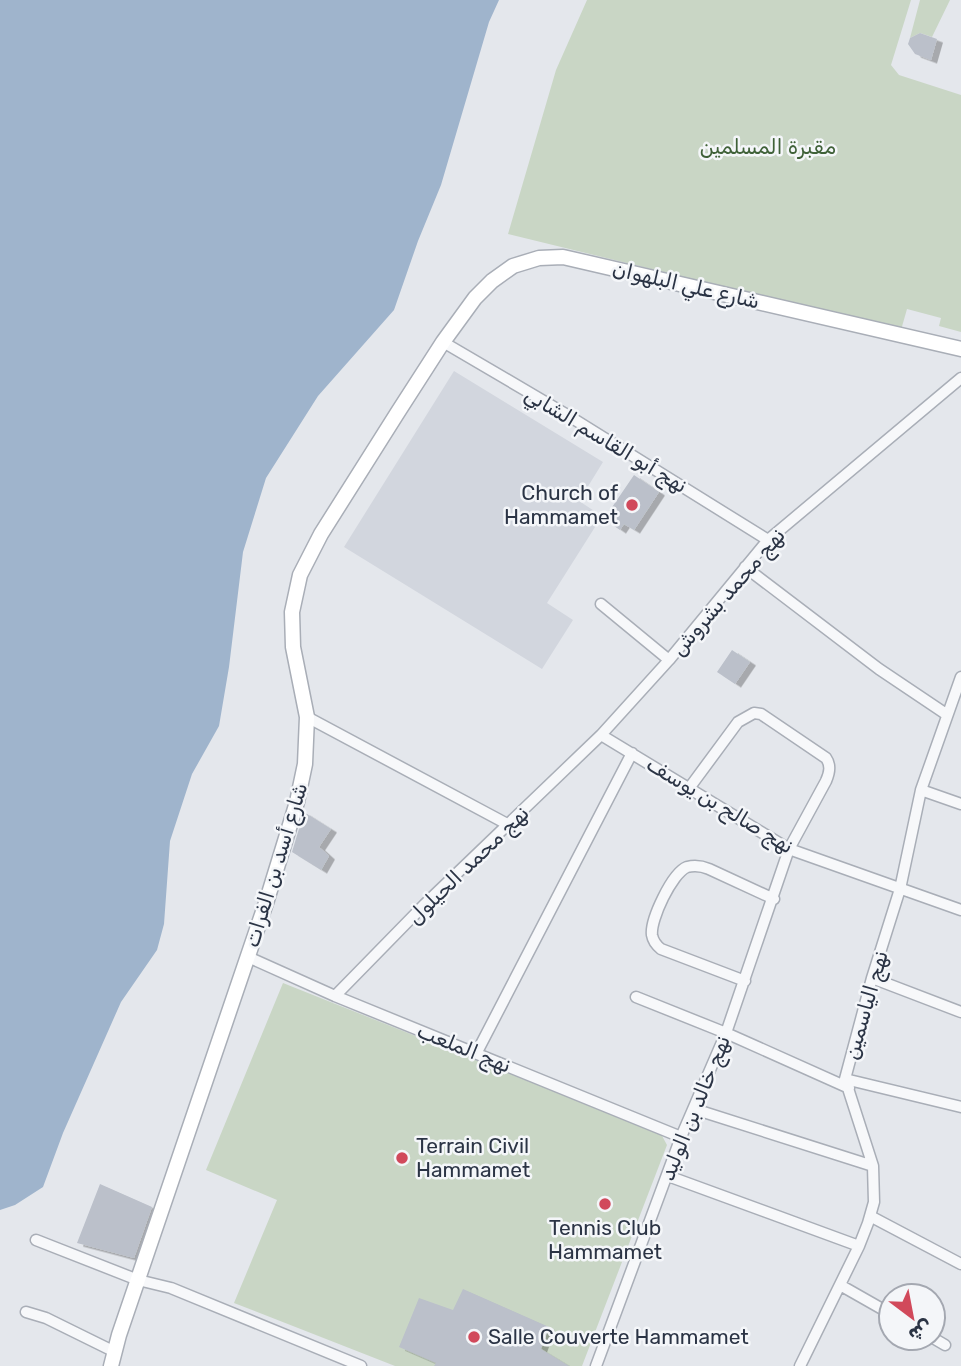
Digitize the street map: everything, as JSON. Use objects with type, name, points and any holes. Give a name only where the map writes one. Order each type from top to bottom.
[{"type":"street","name":"شارع علي البلهوان","points":[[443,342],[492,281],[521,263],[554,256],[961,348]]},
{"type":"street","name":"نهج أبو القاسم الشابي","points":[[443,342],[564,413],[768,540]]},
{"type":"street","name":"شارع أسد بن الفرات","points":[[113,1359],[297,802],[305,764],[307,717],[293,647],[292,612],[300,575],[321,534],[443,342]]},
{"type":"street","name":"نهج محمد بشروش","points":[[601,735],[669,660],[768,540],[961,378]]},
{"type":"street","points":[[746,567],[879,669],[946,714]]},
{"type":"street","points":[[601,604],[669,660]]},
{"type":"street","name":"نهج الياسمين","points":[[802,1365],[859,1246],[874,1202],[873,1166],[847,1083],[872,978],[900,889],[921,790],[961,677]]},
{"type":"street","name":"نهج خالد بن الوليد","points":[[596,1366],[681,1137],[726,1033],[789,849],[826,781],[829,762],[761,713],[754,713],[738,722],[690,787]]},
{"type":"street","points":[[307,717],[509,825]]},
{"type":"street","name":"نهج صالح بن يوسف","points":[[601,735],[789,849],[961,910]]},
{"type":"street","name":"نهج محمد الحيلول","points":[[335,996],[425,904],[601,735]]},
{"type":"street","points":[[477,1052],[632,753]]},
{"type":"street","points":[[921,790],[961,804]]},
{"type":"street","points":[[745,981],[661,949],[652,936],[654,920],[671,882],[678,873],[688,867],[709,869],[774,899]]},
{"type":"street","name":"نهج الملعب","points":[[248,957],[335,996],[681,1137]]},
{"type":"street","points":[[872,978],[961,1012]]},
{"type":"street","points":[[636,997],[847,1083],[961,1107]]},
{"type":"street","points":[[694,1109],[873,1166]]},
{"type":"street","points":[[668,1176],[859,1246]]},
{"type":"street","points":[[870,1216],[961,1264]]},
{"type":"street","points":[[36,1240],[138,1280],[171,1287],[360,1366]]},
{"type":"street","points":[[840,1285],[877,1306]]},
{"type":"street","points":[[26,1312],[113,1359]]},
{"type":"shaded area","points":[[454,371],[603,462],[579,501],[602,516],[547,603],[573,620],[542,669],[344,547]]},
{"type":"green space","name":"مقبرة المسلمين","points":[[587,0],[911,0],[891,65],[899,75],[961,95],[961,332],[939,326],[941,318],[907,309],[901,330],[508,234],[556,70]]},
{"type":"green space","points":[[920,0],[950,0],[932,37],[920,33],[910,38]]},
{"type":"green space","points":[[283,983],[661,1134],[667,1145],[582,1366],[395,1366],[234,1303],[277,1200],[206,1170]]},
{"type":"water","points":[[0,0],[499,0],[489,22],[441,185],[394,310],[318,396],[266,478],[243,552],[219,726],[192,774],[170,841],[164,924],[157,950],[121,1002],[63,1133],[43,1187],[15,1205],[0,1210]]},
{"type":"building","points":[[920,33],[937,39],[931,60],[915,54],[908,44],[910,38]]},
{"type":"building","name":"Church of Hammamet","points":[[634,475],[659,492],[634,530],[624,524],[620,530],[604,519]]},
{"type":"building","points":[[732,650],[750,662],[735,684],[717,672]]},
{"type":"building","points":[[304,812],[331,829],[319,847],[329,856],[321,870],[292,852]]},
{"type":"building","points":[[100,1184],[152,1207],[134,1258],[77,1243]]},
{"type":"building","name":"Salle Couverte Hammamet","points":[[463,1289],[549,1327],[541,1349],[569,1366],[434,1366],[436,1363],[399,1347],[419,1298],[453,1310]]},
{"type":"place","name":"Church of Hammamet","points":[[632,505]]},
{"type":"place","name":"Terrain Civil Hammamet","points":[[402,1158]]},
{"type":"place","name":"Tennis Club Hammamet","points":[[605,1204]]},
{"type":"place","name":"Salle Couverte Hammamet","points":[[474,1337]]}]
